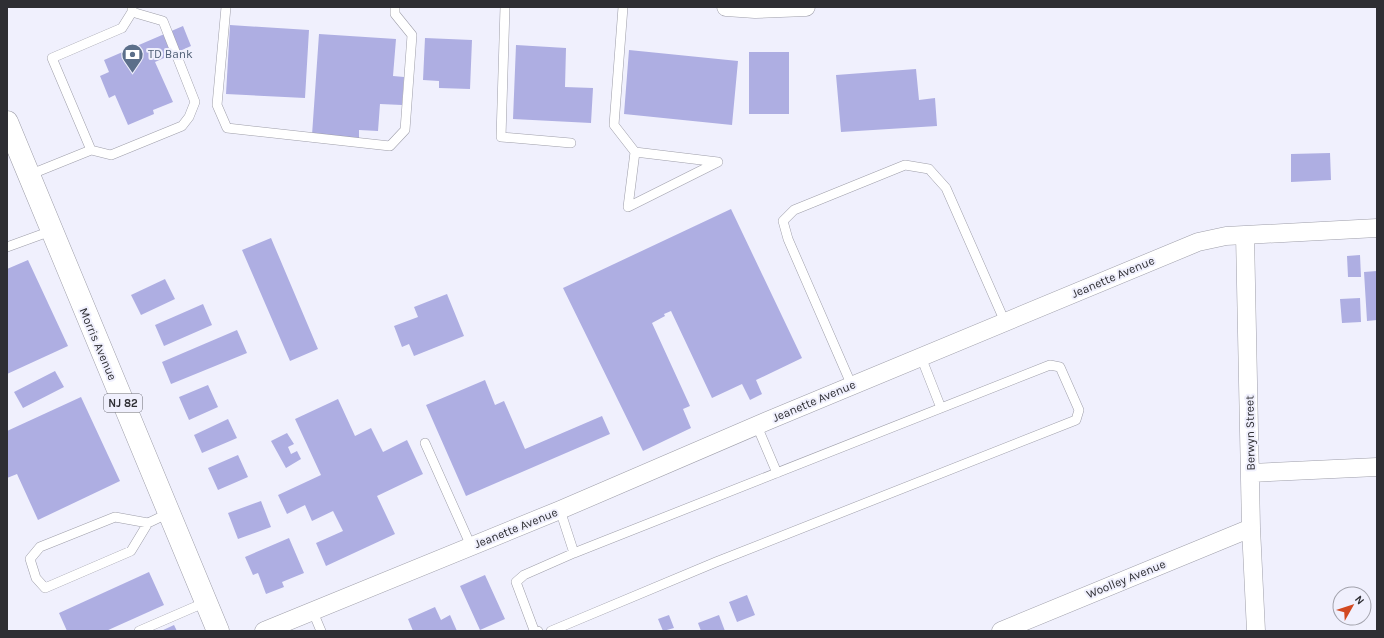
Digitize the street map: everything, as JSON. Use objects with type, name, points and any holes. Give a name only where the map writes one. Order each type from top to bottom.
[{"type":"main road","name":"Morris Avenue","points":[[8,129],[29,175],[218,631]]},
{"type":"street","points":[[726,7],[755,9],[806,7]]},
{"type":"street","name":"Jeanette Avenue","points":[[264,631],[560,510],[921,357],[1198,242],[1226,236],[1377,228]]},
{"type":"street","name":"Berwyn Street","points":[[1245,235],[1251,528],[1256,631]]},
{"type":"street","points":[[1251,473],[1377,467]]},
{"type":"street","name":"Woolley Avenue","points":[[1001,631],[1251,528]]},
{"type":"lane","points":[[226,7],[217,105],[227,128],[390,146],[405,130],[412,35],[395,14],[395,7]]},
{"type":"lane","points":[[505,7],[501,137],[571,143]]},
{"type":"lane","points":[[623,7],[614,125],[635,152],[718,162],[628,207],[635,152]]},
{"type":"lane","points":[[29,175],[91,150],[111,155],[182,126],[190,118],[195,102],[163,21],[132,10],[122,28],[52,58],[91,150]]},
{"type":"lane","points":[[852,386],[788,239],[783,221],[794,210],[905,165],[929,169],[946,188],[1005,322]]},
{"type":"lane","points":[[7,247],[51,231]]},
{"type":"lane","points":[[921,357],[941,408]]},
{"type":"lane","points":[[538,631],[534,630],[516,582],[524,575],[574,553],[1050,365],[1060,368],[1079,410],[1076,420],[1062,427],[716,562],[551,631]]},
{"type":"lane","points":[[757,426],[777,473]]},
{"type":"lane","points":[[425,443],[471,546]]},
{"type":"lane","points":[[560,510],[574,553]]},
{"type":"lane","points":[[148,523],[115,517],[40,547],[30,559],[36,578],[45,588],[131,551],[148,523],[170,513]]},
{"type":"lane","points":[[139,631],[206,602]]},
{"type":"lane","points":[[313,612],[321,631]]},
{"type":"building","points":[[230,25],[309,30],[305,98],[226,94]]},
{"type":"building","name":"TD Bank","points":[[183,26],[191,46],[155,62],[173,102],[153,110],[154,114],[128,125],[115,95],[109,98],[100,76],[109,72],[104,60]]},
{"type":"building","points":[[319,34],[396,39],[393,76],[404,77],[402,105],[380,104],[378,131],[359,130],[359,139],[312,135]]},
{"type":"building","points":[[425,38],[472,40],[470,89],[439,88],[439,81],[423,80]]},
{"type":"building","points":[[516,45],[566,48],[565,87],[593,88],[591,123],[513,119]]},
{"type":"building","points":[[629,50],[738,61],[732,125],[624,114]]},
{"type":"building","points":[[749,52],[789,52],[789,114],[749,114]]},
{"type":"building","points":[[916,69],[919,100],[935,98],[937,126],[841,132],[836,75]]},
{"type":"building","points":[[1330,153],[1331,180],[1291,182],[1291,154]]},
{"type":"building","points":[[731,209],[802,358],[756,380],[762,394],[750,400],[742,384],[712,398],[671,311],[664,314],[665,316],[652,323],[690,406],[683,409],[691,428],[643,451],[563,288]]},
{"type":"building","points":[[271,238],[318,349],[290,361],[242,250]]},
{"type":"building","points":[[1360,255],[1361,277],[1348,277],[1347,256]]},
{"type":"building","points":[[28,260],[68,346],[7,374],[7,269]]},
{"type":"building","points":[[1377,271],[1377,320],[1367,321],[1364,272]]},
{"type":"building","points":[[165,279],[175,299],[141,315],[131,295]]},
{"type":"building","points":[[447,294],[464,336],[414,356],[409,344],[402,347],[394,326],[418,317],[414,307]]},
{"type":"building","points":[[1360,298],[1361,322],[1342,323],[1340,299]]},
{"type":"building","points":[[203,304],[212,325],[164,346],[155,325]]},
{"type":"building","points":[[237,330],[247,353],[171,384],[162,362]]},
{"type":"building","points":[[55,371],[64,387],[23,408],[14,392]]},
{"type":"building","points":[[485,380],[495,405],[504,401],[525,449],[602,416],[610,434],[466,496],[426,405]]},
{"type":"building","points":[[208,385],[218,407],[189,420],[179,397]]},
{"type":"building","points":[[81,397],[120,481],[38,520],[17,474],[7,478],[7,431]]},
{"type":"building","points":[[338,399],[355,436],[371,428],[383,452],[407,440],[423,474],[377,496],[395,534],[326,566],[316,543],[343,531],[333,511],[312,521],[305,505],[287,514],[278,495],[321,475],[295,419]]},
{"type":"building","points":[[228,419],[237,438],[202,453],[194,435]]},
{"type":"building","points":[[287,433],[294,444],[288,447],[291,454],[297,451],[301,459],[286,468],[271,441]]},
{"type":"building","points":[[238,455],[248,477],[218,490],[208,468]]},
{"type":"building","points":[[261,501],[271,527],[238,539],[228,513]]},
{"type":"building","points":[[289,538],[304,573],[282,582],[284,587],[266,594],[258,573],[253,575],[245,557]]},
{"type":"building","points":[[149,572],[164,605],[106,631],[67,631],[59,613]]},
{"type":"building","points":[[485,575],[505,619],[480,630],[460,586]]},
{"type":"building","points":[[747,595],[755,615],[737,622],[729,602]]},
{"type":"building","points":[[435,607],[441,620],[450,615],[457,631],[413,631],[408,619]]},
{"type":"building","points":[[669,615],[674,628],[663,631],[658,619]]},
{"type":"building","points":[[719,615],[725,631],[701,631],[698,623]]},
{"type":"building","points":[[174,625],[177,631],[161,631]]},
{"type":"place","name":"TD Bank","points":[[132,74]]}]
